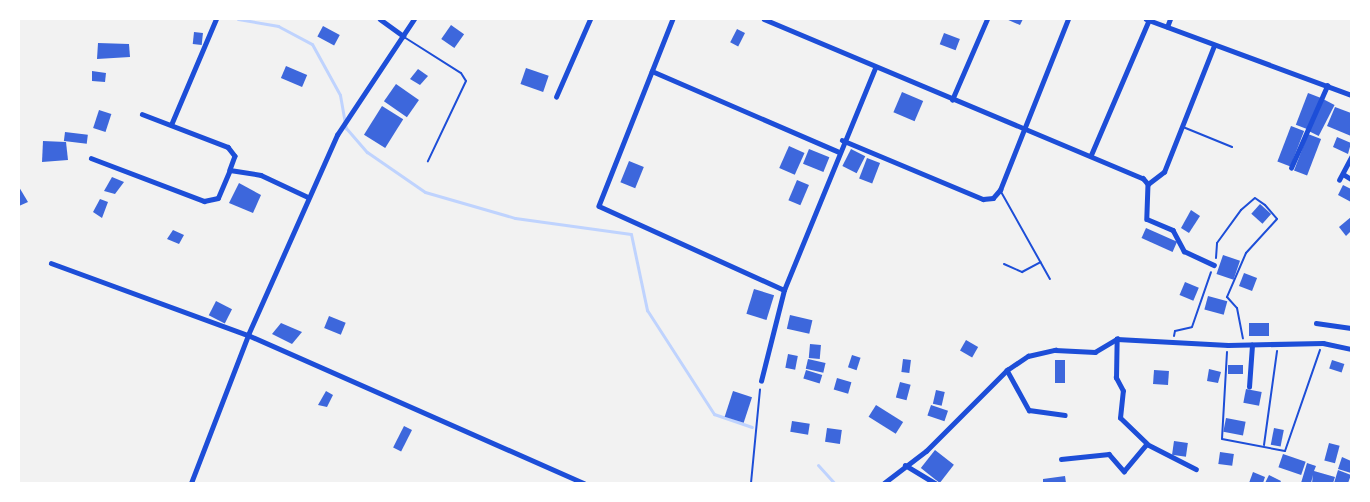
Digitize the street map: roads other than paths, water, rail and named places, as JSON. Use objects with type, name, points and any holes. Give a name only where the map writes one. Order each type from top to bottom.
[{"type":"street","points":[[171,125],[216,19]]},
{"type":"street","points":[[380,19],[403,36]]},
{"type":"street","points":[[191,483],[248,335],[308,197],[352,107],[414,19]]},
{"type":"street","points":[[556,97],[590,19]]},
{"type":"street","points":[[673,19],[599,196],[600,208],[784,290]]},
{"type":"street","points":[[764,19],[875,68],[1091,155],[1143,178],[1148,184],[1147,219],[1173,230],[1184,251],[1214,265]]},
{"type":"street","points":[[952,100],[987,19]]},
{"type":"street","points":[[842,140],[983,200],[993,198],[1000,190],[1023,128],[1068,19]]},
{"type":"street","points":[[1091,155],[1148,19],[1214,46],[1351,95]]},
{"type":"street","points":[[1167,27],[1170,19]]},
{"type":"street","points":[[1148,184],[1164,172],[1214,46]]},
{"type":"street","points":[[761,381],[784,290],[837,151],[875,68]]},
{"type":"street","points":[[652,71],[837,151]]},
{"type":"street","points":[[1290,168],[1327,86]]},
{"type":"street","points":[[91,158],[208,202],[218,198],[230,170],[232,149],[142,114]]},
{"type":"street","points":[[1339,180],[1351,157]]},
{"type":"street","points":[[230,170],[261,175],[308,197]]},
{"type":"street","points":[[1343,174],[1351,179]]},
{"type":"street","points":[[51,263],[248,335],[584,483]]},
{"type":"street","points":[[1316,323],[1351,328]]},
{"type":"street","points":[[1117,339],[1116,378],[1123,391],[1120,418],[1146,444],[1196,469]]},
{"type":"street","points":[[884,483],[905,465],[926,451],[1007,370],[1028,356],[1055,350],[1095,352],[1117,339],[1228,345],[1252,345],[1278,341],[1323,343],[1351,348]]},
{"type":"street","points":[[1249,387],[1252,345]]},
{"type":"street","points":[[1007,370],[1029,410],[1065,415]]},
{"type":"street","points":[[1061,459],[1109,454],[1124,470],[1146,444]]},
{"type":"street","points":[[905,465],[935,483]]},
{"type":"lane","points":[[403,36],[461,73],[466,81],[428,161]]},
{"type":"lane","points":[[1183,127],[1232,147]]},
{"type":"lane","points":[[1000,190],[1050,279]]},
{"type":"lane","points":[[1004,264],[1022,272],[1042,262]]},
{"type":"waterway","points":[[238,19],[278,26],[312,44],[340,95],[346,128],[367,152],[425,192],[515,218],[631,234],[647,310],[714,414],[752,427]]},
{"type":"waterway","points":[[818,465],[834,483]]}]
